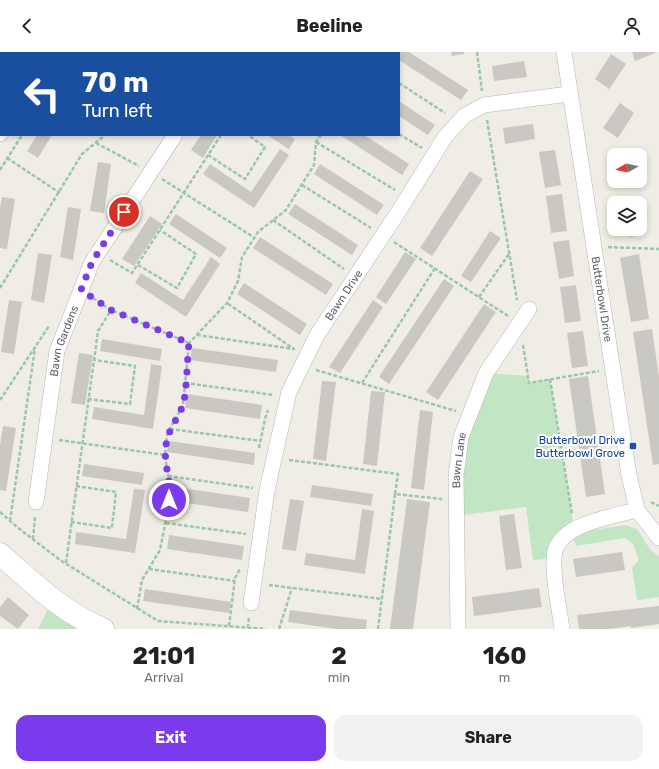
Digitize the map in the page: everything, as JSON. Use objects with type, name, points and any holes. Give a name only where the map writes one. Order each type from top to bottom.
[{"type":"street","name":"Butterbowl Drive","points":[[564,52],[629,475],[637,510],[659,538]]},
{"type":"street","name":"Bawn Drive","points":[[251,603],[267,490],[288,392],[317,335],[377,232],[445,137],[464,116],[484,105],[570,94]]},
{"type":"street","name":"Bawn Gardens","points":[[36,502],[57,351],[92,262],[174,136]]},
{"type":"street","name":"Bawn Lane","points":[[458,629],[456,476],[461,437],[486,373],[529,309]]},
{"type":"street","points":[[562,629],[554,558],[559,542],[574,528],[637,510]]},
{"type":"street","points":[[0,554],[53,600],[84,622],[103,629]]},
{"type":"path","points":[[477,52],[484,105],[529,383],[612,369]]},
{"type":"path","points":[[400,84],[445,113]]},
{"type":"path","points":[[400,135],[422,148]]},
{"type":"path","points":[[0,170],[21,136]]},
{"type":"path","points":[[0,288],[60,193],[82,154],[104,136]]},
{"type":"path","points":[[98,252],[132,274],[220,136]]},
{"type":"path","points":[[208,155],[245,179],[265,147],[249,136]]},
{"type":"path","points":[[137,609],[142,580],[160,550],[166,523],[171,489],[165,447],[170,429],[183,404],[189,343],[227,302],[238,281],[242,258],[255,238],[273,220],[286,210],[302,185],[314,165],[316,142],[320,136]]},
{"type":"path","points":[[316,142],[395,190]]},
{"type":"path","points":[[96,143],[150,172],[255,238]]},
{"type":"path","points":[[7,158],[60,193]]},
{"type":"path","points":[[302,185],[520,323]]},
{"type":"path","points":[[273,220],[345,269]]},
{"type":"path","points":[[138,265],[177,288],[196,254],[160,230]]},
{"type":"path","points":[[593,247],[659,248]]},
{"type":"path","points":[[479,297],[509,254]]},
{"type":"path","points":[[362,383],[435,268]]},
{"type":"path","points":[[81,290],[111,310],[189,343]]},
{"type":"path","points":[[197,335],[294,349],[227,302]]},
{"type":"path","points":[[66,563],[98,331],[111,310]]},
{"type":"path","points":[[0,400],[52,322]]},
{"type":"path","points":[[10,522],[35,348]]},
{"type":"path","points":[[88,398],[130,404],[135,366],[94,360]]},
{"type":"path","points":[[301,366],[470,415]]},
{"type":"path","points":[[550,379],[574,528]]},
{"type":"path","points":[[185,383],[274,395]]},
{"type":"path","points":[[170,429],[260,441]]},
{"type":"path","points":[[45,438],[166,455]]},
{"type":"path","points":[[274,458],[398,474],[378,629]]},
{"type":"path","points":[[168,476],[254,488]]},
{"type":"path","points":[[71,522],[112,528],[116,492],[76,486]]},
{"type":"path","points":[[395,494],[456,500]]},
{"type":"path","points":[[33,540],[36,502]]},
{"type":"path","points":[[0,512],[33,540],[66,563],[158,621],[266,629]]},
{"type":"path","points":[[166,523],[248,534]]},
{"type":"path","points":[[149,569],[235,581]]},
{"type":"path","points":[[254,584],[382,599]]},
{"type":"path","points":[[279,629],[292,588]]},
{"type":"green space","points":[[486,373],[528,376],[529,383],[550,379],[574,528],[554,558],[533,560],[526,507],[456,516],[456,476]]},
{"type":"green space","points":[[626,525],[637,529],[650,549],[659,557],[659,597],[637,600],[632,568],[639,560],[633,544],[625,538],[576,546],[574,540],[585,531]]},
{"type":"green space","points":[[49,607],[76,629],[38,629]]},
{"type":"building","points":[[400,52],[409,52],[468,90],[461,100],[400,61]]},
{"type":"building","points":[[451,52],[464,52],[464,54],[452,56]]},
{"type":"building","points":[[632,52],[658,52],[635,61]]},
{"type":"building","points":[[611,54],[626,64],[609,89],[595,79]]},
{"type":"building","points":[[524,61],[527,77],[494,81],[492,66]]},
{"type":"building","points":[[400,102],[435,125],[428,135],[400,117]]},
{"type":"building","points":[[620,103],[634,113],[618,138],[603,128]]},
{"type":"building","points":[[533,124],[535,139],[505,144],[503,128]]},
{"type":"building","points":[[36,136],[51,136],[38,158],[27,151]]},
{"type":"building","points":[[200,136],[216,136],[203,158],[191,150]]},
{"type":"building","points":[[269,136],[290,136],[295,139],[289,149]]},
{"type":"building","points":[[342,136],[366,136],[409,164],[402,175]]},
{"type":"building","points":[[280,149],[289,155],[254,208],[203,174],[210,164],[251,192]]},
{"type":"building","points":[[555,150],[561,185],[545,188],[539,152]]},
{"type":"building","points":[[98,162],[111,164],[104,213],[90,211]]},
{"type":"building","points":[[320,164],[384,205],[377,215],[314,174]]},
{"type":"building","points":[[470,171],[483,179],[432,256],[420,248]]},
{"type":"building","points":[[562,194],[567,231],[551,233],[546,196]]},
{"type":"building","points":[[2,197],[15,199],[7,249],[0,248],[0,208]]},
{"type":"building","points":[[295,204],[358,245],[352,255],[288,214]]},
{"type":"building","points":[[68,207],[81,209],[73,260],[60,257]]},
{"type":"building","points":[[176,214],[227,248],[220,258],[169,224]]},
{"type":"building","points":[[150,216],[162,224],[134,266],[122,259]]},
{"type":"building","points":[[490,231],[501,238],[471,282],[461,276]]},
{"type":"building","points":[[260,237],[333,284],[326,295],[253,248]]},
{"type":"building","points":[[569,240],[574,276],[559,279],[553,242]]},
{"type":"building","points":[[405,252],[416,259],[386,304],[376,297]]},
{"type":"building","points":[[38,253],[52,255],[44,303],[31,300]]},
{"type":"building","points":[[639,254],[649,319],[631,322],[620,258]]},
{"type":"building","points":[[211,257],[220,264],[186,317],[135,283],[141,273],[183,300]]},
{"type":"building","points":[[444,279],[454,286],[389,384],[379,377]]},
{"type":"building","points":[[244,283],[307,324],[300,335],[237,294]]},
{"type":"building","points":[[576,285],[581,321],[565,323],[560,287]]},
{"type":"building","points":[[9,300],[22,302],[14,354],[1,352]]},
{"type":"building","points":[[373,300],[383,307],[340,373],[329,367]]},
{"type":"building","points":[[484,304],[496,312],[438,400],[426,392]]},
{"type":"building","points":[[652,329],[659,377],[659,464],[653,465],[633,332]]},
{"type":"building","points":[[583,331],[588,366],[572,368],[567,333]]},
{"type":"building","points":[[102,339],[162,349],[160,361],[100,351]]},
{"type":"building","points":[[192,348],[278,360],[276,372],[190,360]]},
{"type":"building","points":[[79,353],[93,355],[85,405],[71,403]]},
{"type":"building","points":[[151,364],[162,366],[153,429],[92,419],[94,407],[144,415]]},
{"type":"building","points":[[588,376],[605,494],[586,497],[569,379]]},
{"type":"building","points":[[322,381],[336,382],[326,461],[313,459]]},
{"type":"building","points":[[371,391],[385,392],[377,466],[363,464]]},
{"type":"building","points":[[187,394],[262,405],[260,419],[185,408]]},
{"type":"building","points":[[420,410],[433,412],[424,490],[411,488]]},
{"type":"building","points":[[3,426],[16,428],[6,491],[0,490],[0,445]]},
{"type":"building","points":[[169,441],[255,453],[254,465],[167,452]]},
{"type":"building","points":[[84,464],[144,473],[142,485],[82,476]]},
{"type":"building","points":[[312,485],[373,494],[371,506],[310,497]]},
{"type":"building","points":[[175,487],[250,498],[248,512],[173,501]]},
{"type":"building","points":[[134,489],[145,490],[135,553],[75,544],[76,532],[126,539]]},
{"type":"building","points":[[290,499],[304,501],[296,551],[282,549]]},
{"type":"building","points":[[407,499],[430,502],[413,629],[390,629]]},
{"type":"building","points":[[362,509],[374,511],[365,574],[304,565],[306,553],[355,560]]},
{"type":"building","points":[[514,514],[522,568],[506,570],[499,516]]},
{"type":"building","points":[[169,535],[244,546],[242,560],[167,549]]},
{"type":"building","points":[[622,552],[625,570],[576,577],[573,559]]},
{"type":"building","points":[[539,588],[542,607],[474,616],[472,597]]},
{"type":"building","points":[[145,589],[231,602],[229,613],[143,601]]},
{"type":"building","points":[[8,597],[29,615],[18,629],[0,616],[0,607]]},
{"type":"building","points":[[659,606],[659,624],[631,628],[631,626],[610,629],[579,629],[577,615]]},
{"type":"building","points":[[290,610],[367,620],[366,629],[337,629],[288,622]]},
{"type":"place","name":"Butterbowl Drive Butterbowl Grove","points":[[633,446]]},
{"type":"route","points":[[124,212],[92,262],[81,290],[111,310],[189,343],[183,404],[168,432],[165,447],[166,463],[171,489],[169,500]]}]
